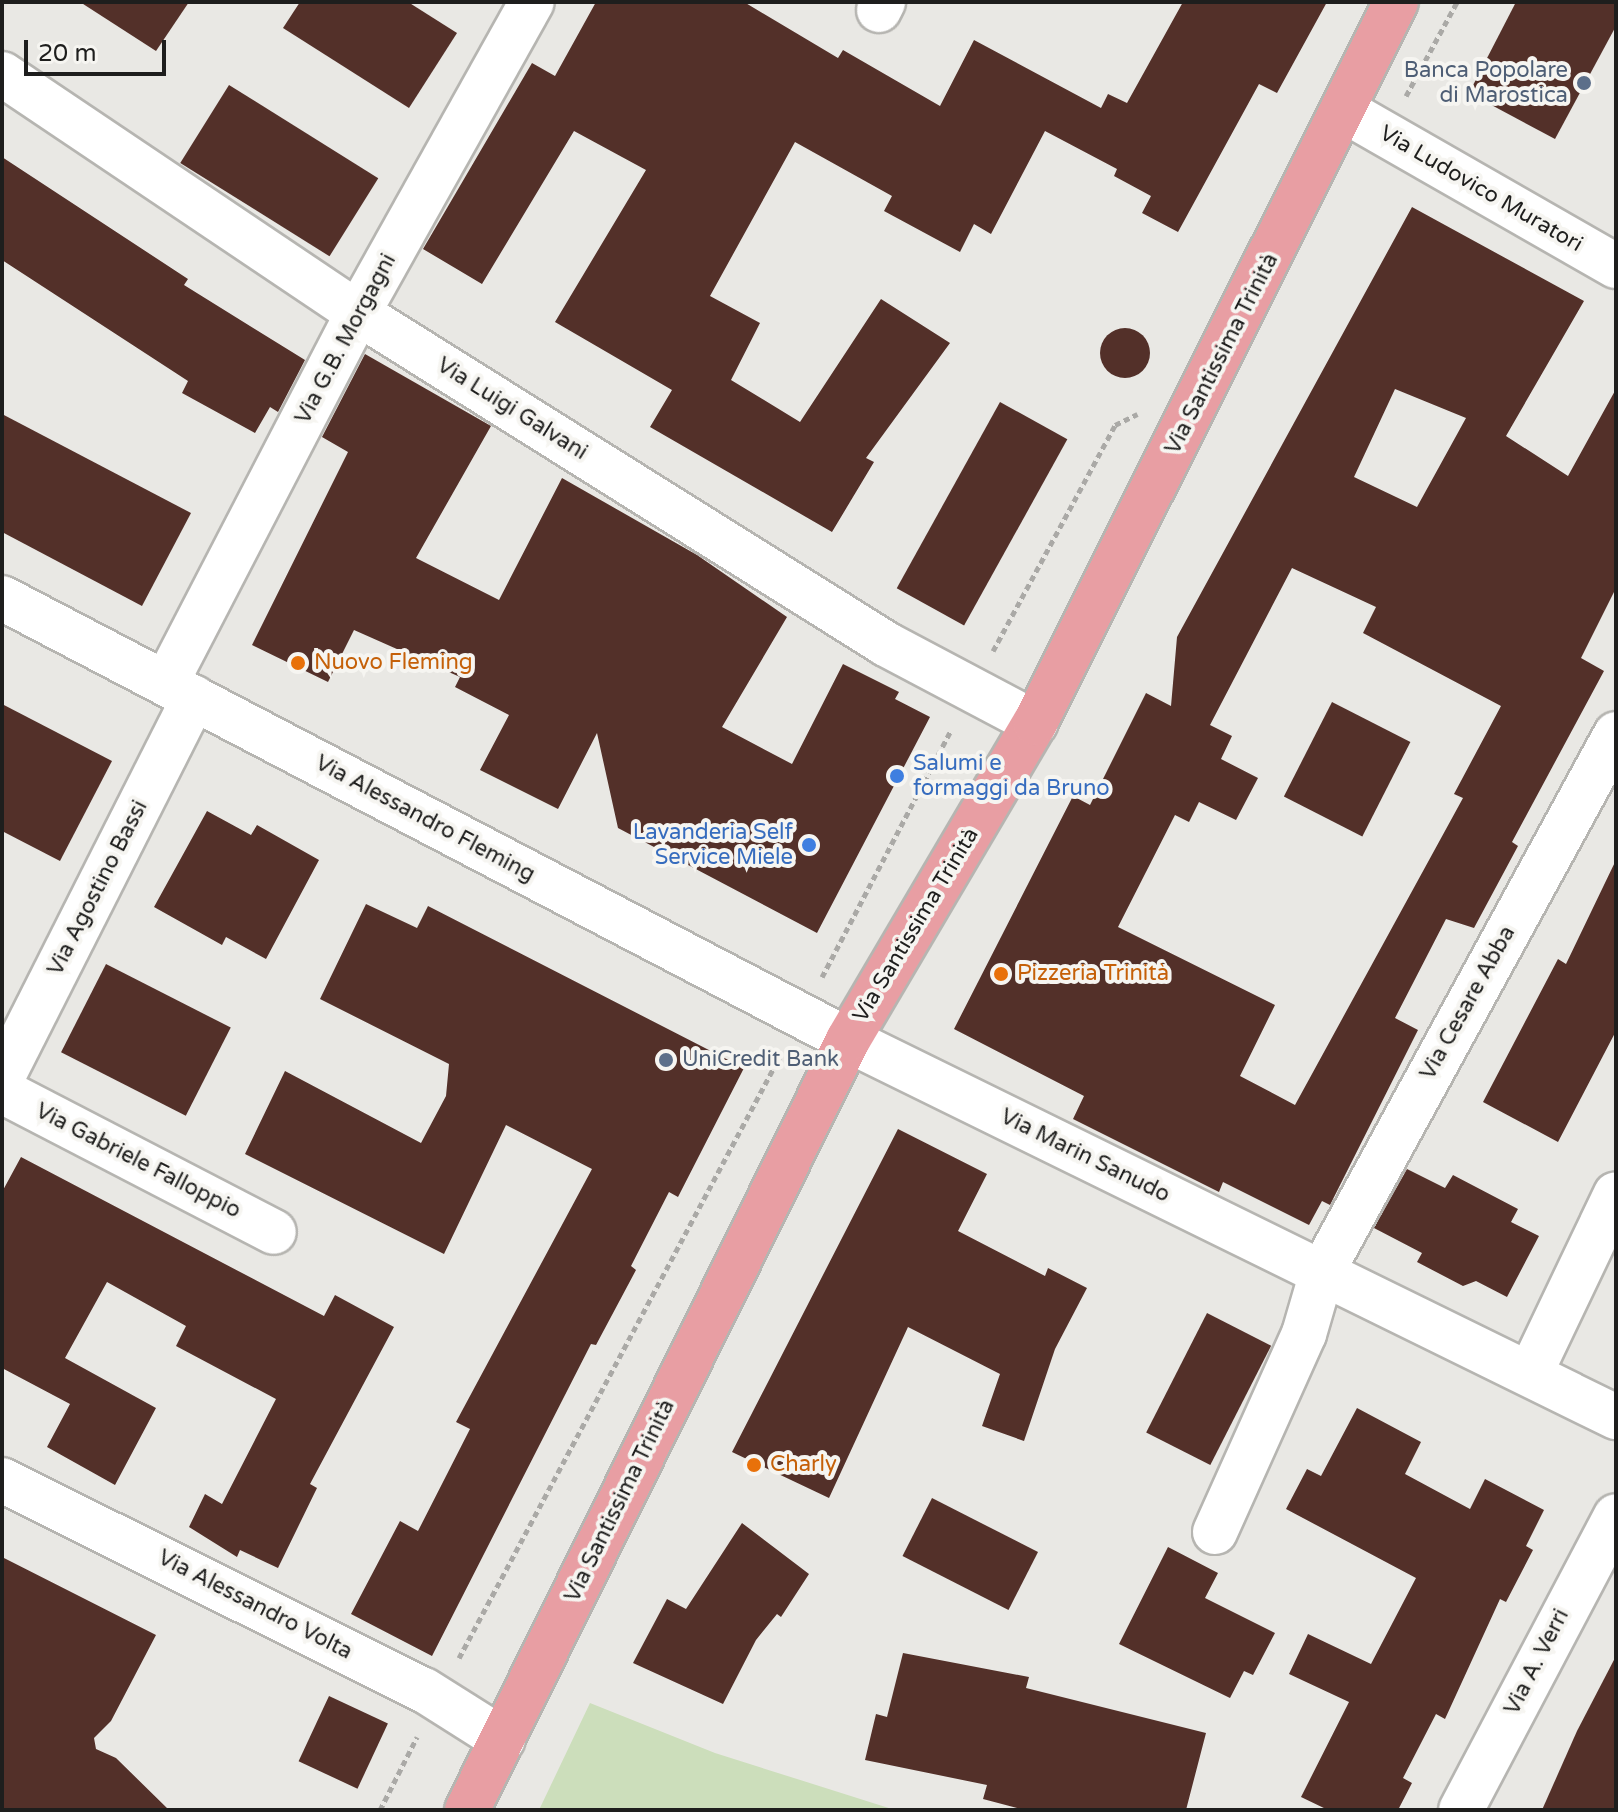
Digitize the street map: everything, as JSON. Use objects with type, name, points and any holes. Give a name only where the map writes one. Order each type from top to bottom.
[{"type":"main road","name":"Via Santissima Trinità","points":[[467,1810],[848,1040],[1035,723],[1345,111],[1396,2]]},
{"type":"street","name":"Via G.B. Morgagni","points":[[180,689],[358,313],[532,2]]},
{"type":"street","name":"Via Luigi Galvani","points":[[2,74],[358,313],[886,644],[1035,723]]},
{"type":"street","name":"Via Ludovico Muratori","points":[[1345,111],[1616,266]]},
{"type":"street","name":"Via Alessandro Fleming","points":[[2,598],[848,1040]]},
{"type":"street","name":"Via Agostino Bassi","points":[[2,1078],[180,689]]},
{"type":"street","name":"Via Cesare Abba","points":[[1322,1272],[1616,734]]},
{"type":"street","name":"Via Marin Sanudo","points":[[848,1040],[1616,1417]]},
{"type":"street","name":"Via Gabriele Falloppio","points":[[2,1091],[274,1232]]},
{"type":"street","points":[[1530,1374],[1616,1194]]},
{"type":"street","points":[[1215,1532],[1304,1334],[1322,1272]]},
{"type":"street","name":"Via Alessandro Volta","points":[[2,1480],[437,1699],[503,1740]]},
{"type":"street","name":"Via A. Verri","points":[[1461,1810],[1616,1516]]},
{"type":"path","points":[[380,1810],[1115,425],[1142,412]]},
{"type":"green space","points":[[590,1703],[715,1753],[895,1810],[539,1810]]},
{"type":"building","points":[[80,2],[189,2],[156,51]]},
{"type":"building","points":[[300,2],[408,2],[457,33],[409,108],[283,28]]},
{"type":"building","points":[[596,2],[744,2],[838,58],[843,50],[940,106],[974,40],[1101,108],[1108,94],[1127,103],[1183,2],[1327,2],[1277,93],[1259,84],[1178,232],[1142,213],[1151,196],[1114,176],[1117,169],[1045,131],[991,234],[974,224],[960,252],[884,211],[892,196],[795,142],[710,296],[760,323],[731,380],[800,422],[881,299],[950,343],[866,458],[874,462],[832,532],[650,427],[672,390],[555,322],[646,170],[574,131],[482,284],[423,249],[532,63],[555,76]]},
{"type":"building","points":[[1516,2],[1616,2],[1616,26],[1555,139],[1469,93]]},
{"type":"building","points":[[229,85],[378,178],[330,256],[180,163]]},
{"type":"building","points":[[2,157],[188,279],[184,285],[305,360],[278,412],[270,407],[255,433],[182,393],[188,381],[2,260]]},
{"type":"building","points":[[1412,207],[1584,301],[1506,436],[1568,476],[1616,389],[1616,588],[1581,658],[1604,671],[1512,842],[1518,846],[1474,928],[1446,919],[1395,1018],[1418,1030],[1330,1205],[1322,1201],[1309,1225],[1223,1182],[1219,1192],[1073,1119],[1084,1096],[954,1029],[1073,796],[1090,805],[1146,693],[1171,706],[1177,637]],"holes":[[[1395,389],[1466,418],[1417,507],[1354,477]],[[1292,568],[1376,607],[1363,633],[1501,706],[1454,794],[1463,798],[1295,1105],[1240,1076],[1275,1005],[1118,927],[1175,815],[1189,822],[1199,802],[1236,820],[1258,778],[1221,759],[1232,736],[1210,725]]]},
{"type":"building","points":[[1125,328],[1143,335],[1150,353],[1143,371],[1125,378],[1107,371],[1100,353],[1107,335]]},
{"type":"building","points":[[365,354],[491,426],[416,558],[499,600],[562,478],[697,555],[787,617],[722,727],[792,764],[843,664],[899,692],[895,699],[930,717],[817,933],[618,828],[597,733],[558,809],[480,770],[509,715],[455,687],[460,677],[354,630],[328,682],[252,645],[348,452],[322,437]]},
{"type":"building","points":[[1000,402],[1067,439],[964,626],[897,588]]},
{"type":"building","points":[[2,414],[191,513],[142,606],[2,532]]},
{"type":"building","points":[[1332,702],[1410,742],[1362,836],[1284,796]]},
{"type":"building","points":[[2,704],[112,761],[60,861],[2,831]]},
{"type":"building","points":[[207,811],[251,835],[257,825],[319,860],[266,959],[226,937],[222,945],[154,907]]},
{"type":"building","points":[[1616,860],[1616,1031],[1558,1142],[1483,1102],[1558,959],[1566,964]]},
{"type":"building","points":[[366,904],[417,928],[428,906],[744,1068],[678,1197],[669,1192],[631,1266],[636,1270],[596,1345],[591,1344],[432,1656],[351,1614],[400,1521],[418,1531],[470,1429],[456,1422],[592,1169],[506,1125],[444,1254],[245,1154],[285,1071],[421,1143],[446,1096],[449,1064],[320,999]]},
{"type":"building","points":[[106,964],[231,1028],[186,1116],[61,1052]]},
{"type":"building","points":[[898,1129],[987,1174],[958,1231],[1045,1276],[1048,1268],[1087,1288],[1055,1349],[1024,1441],[982,1426],[1000,1374],[908,1327],[829,1498],[732,1452]]},
{"type":"building","points":[[21,1157],[324,1316],[335,1295],[394,1327],[310,1484],[317,1488],[278,1568],[240,1550],[237,1557],[189,1527],[205,1494],[222,1504],[276,1399],[176,1346],[186,1326],[107,1282],[65,1358],[156,1408],[115,1485],[47,1447],[70,1404],[2,1368],[2,1192]]},
{"type":"building","points":[[1407,1169],[1445,1188],[1453,1175],[1518,1209],[1511,1222],[1539,1236],[1507,1297],[1476,1281],[1463,1286],[1417,1262],[1422,1253],[1374,1228]]},
{"type":"building","points":[[1207,1313],[1271,1346],[1210,1465],[1146,1432]]},
{"type":"building","points":[[1357,1408],[1421,1442],[1405,1474],[1470,1509],[1485,1479],[1544,1510],[1526,1546],[1533,1550],[1506,1602],[1500,1599],[1445,1719],[1436,1714],[1403,1778],[1412,1783],[1398,1810],[1328,1810],[1301,1797],[1349,1702],[1289,1674],[1308,1634],[1371,1664],[1416,1578],[1286,1509],[1307,1469],[1321,1476]]},
{"type":"building","points":[[932,1498],[1038,1552],[1009,1610],[902,1556]]},
{"type":"building","points":[[742,1523],[809,1574],[781,1617],[777,1614],[756,1640],[723,1704],[633,1663],[667,1599],[686,1609]]},
{"type":"building","points":[[1168,1547],[1218,1573],[1205,1598],[1275,1633],[1253,1675],[1244,1671],[1230,1698],[1119,1644]]},
{"type":"building","points":[[2,1557],[156,1635],[111,1721],[94,1738],[96,1749],[116,1758],[169,1810],[2,1810]]},
{"type":"building","points":[[903,1653],[1029,1677],[1026,1688],[1206,1733],[1186,1810],[1025,1810],[983,1799],[987,1785],[865,1760],[876,1714],[887,1717]]},
{"type":"building","points":[[1616,1656],[1616,1810],[1542,1810],[1577,1731]]},
{"type":"building","points":[[329,1696],[388,1723],[357,1789],[299,1761]]},
{"type":"place","name":"Banca Popolare di Marostica","points":[[1584,83]]},
{"type":"place","name":"Nuovo Fleming","points":[[298,663]]},
{"type":"place","name":"Salumi e formaggi da Bruno","points":[[897,776]]},
{"type":"place","name":"Lavanderia Self Service Miele","points":[[809,845]]},
{"type":"place","name":"Pizzeria Trinità","points":[[1001,974]]},
{"type":"place","name":"UniCredit Bank","points":[[666,1060]]},
{"type":"place","name":"Charly","points":[[754,1465]]}]
